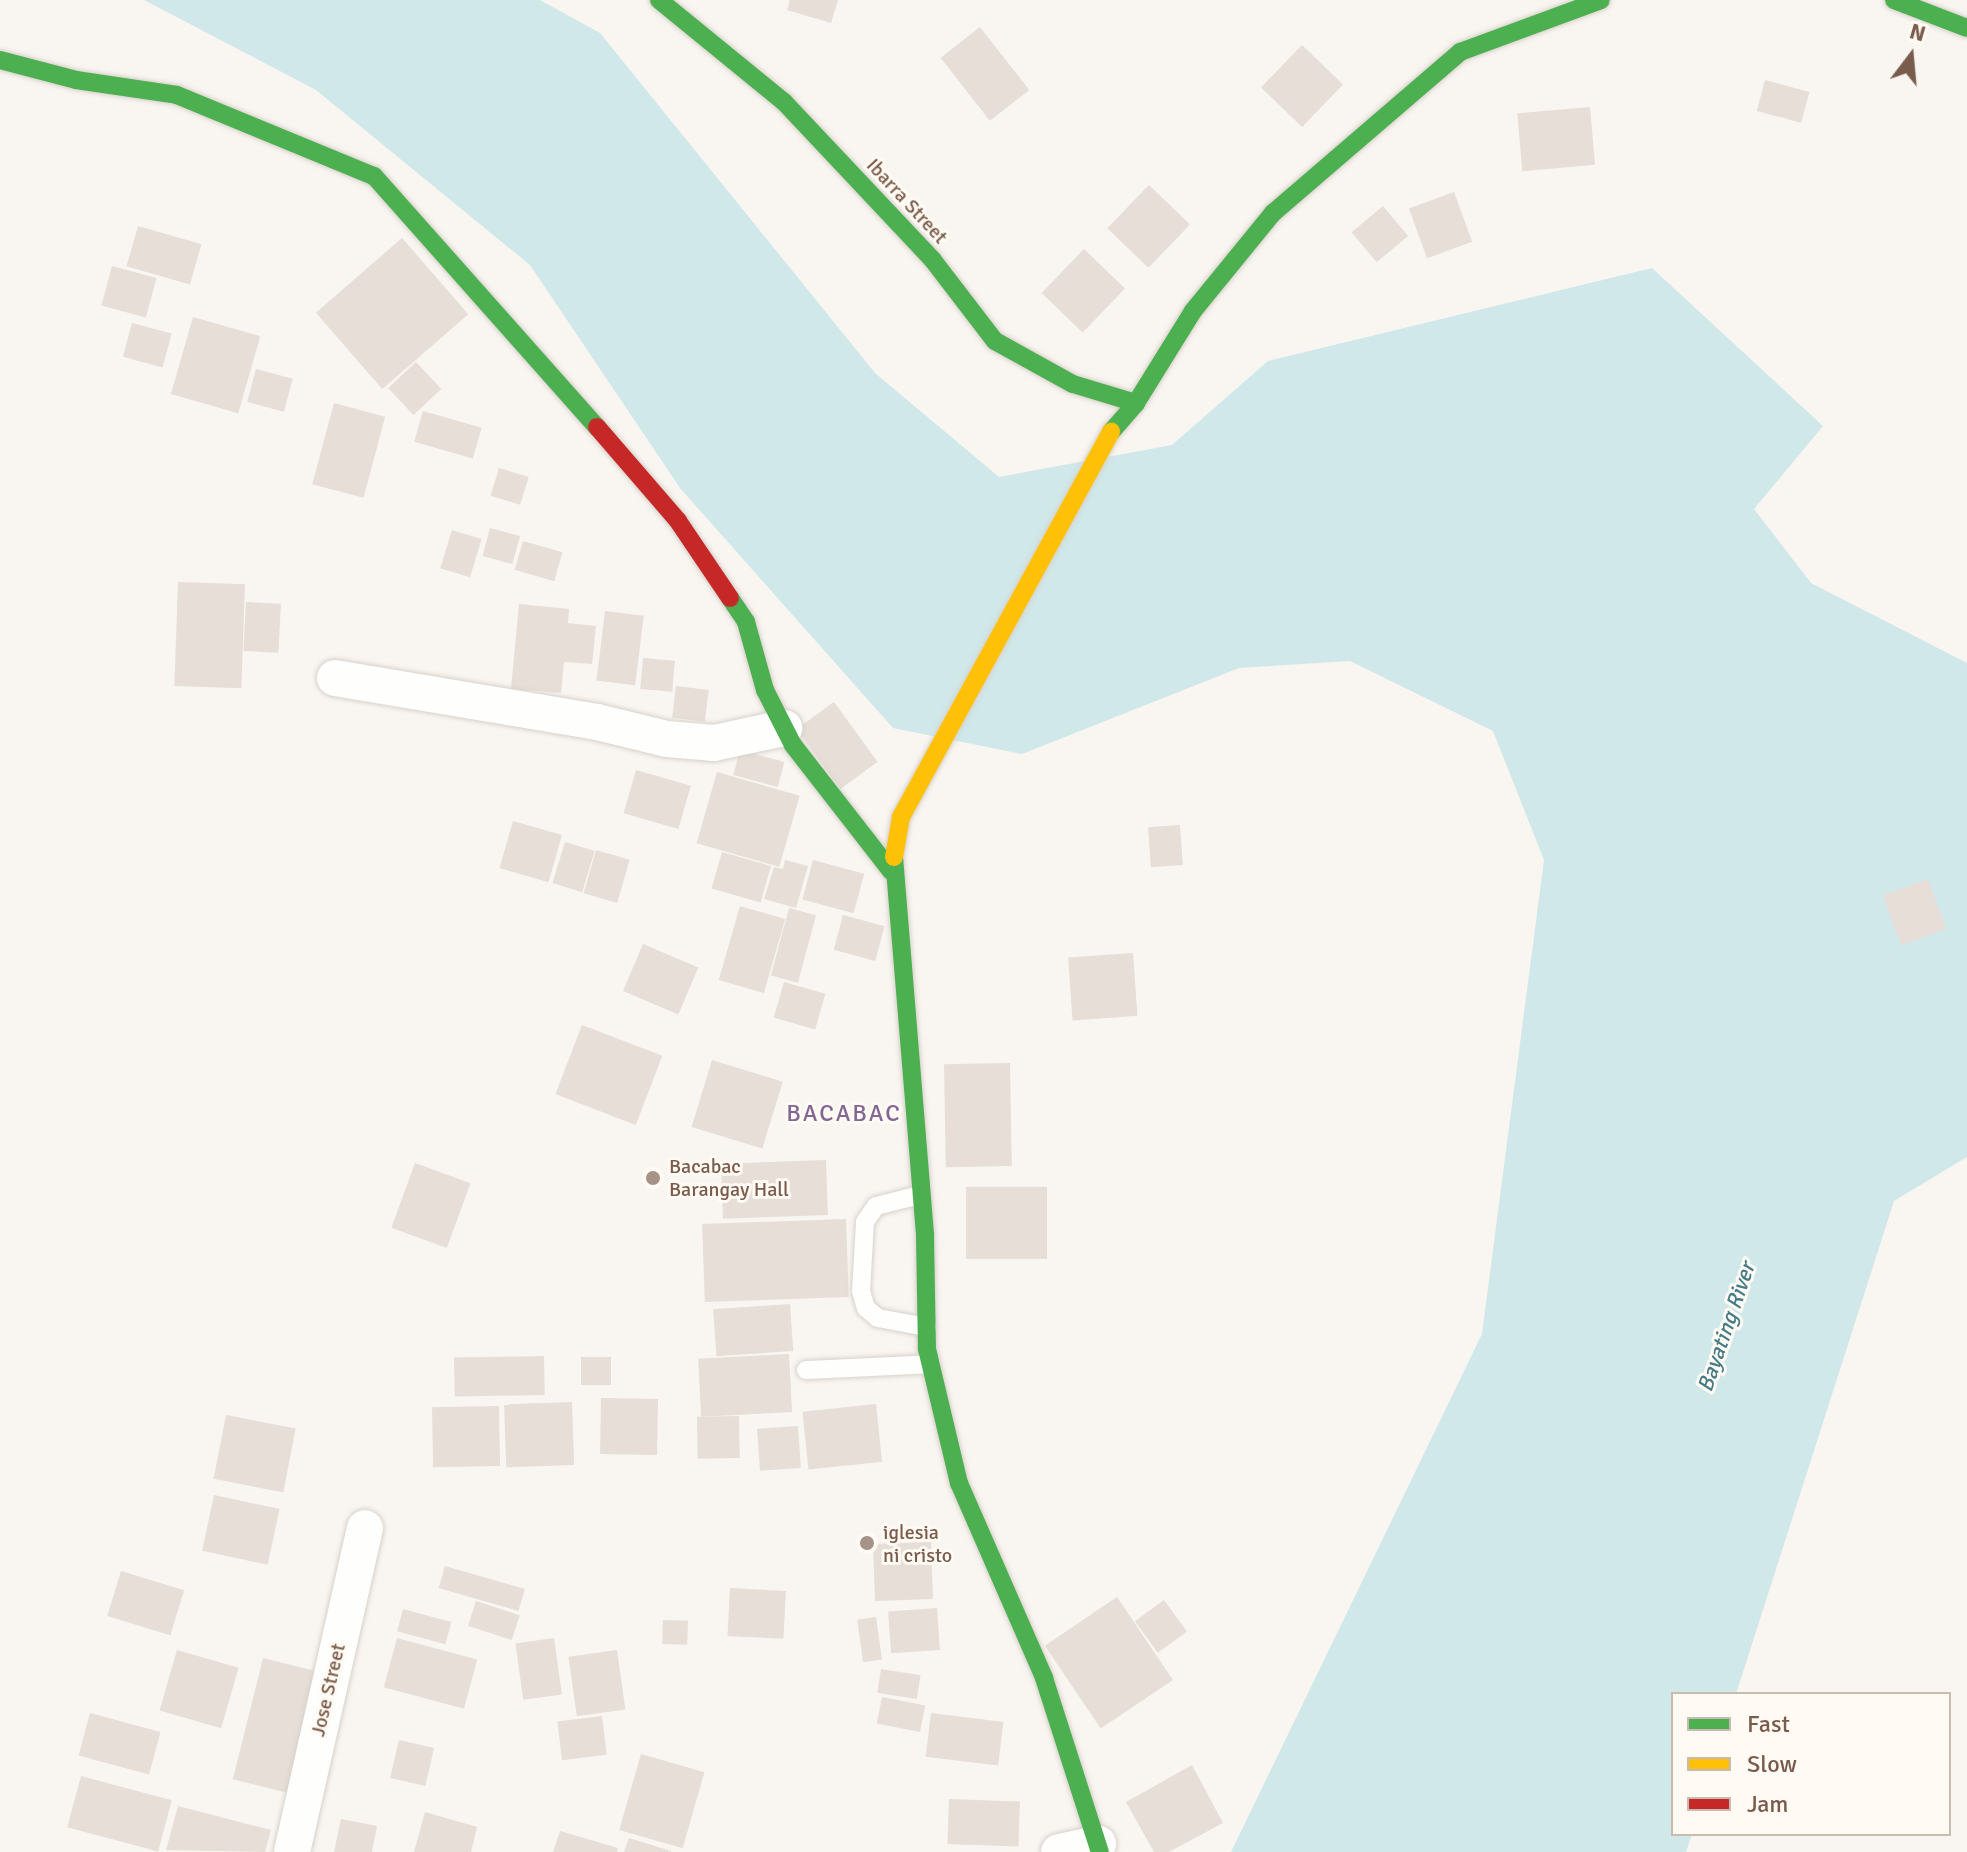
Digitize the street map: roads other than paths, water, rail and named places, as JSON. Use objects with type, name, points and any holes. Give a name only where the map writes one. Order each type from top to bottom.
[{"type":"street","name":"Ibarra Street","points":[[659,0],[784,102],[932,259],[995,341],[1073,384],[1136,403]]},
{"type":"street","points":[[1059,1852],[1099,1848],[1044,1678],[959,1483],[931,1364],[921,1195],[891,871],[901,817],[1114,427],[1136,403],[1193,311],[1285,203],[1460,52],[1601,0]]},
{"type":"street","points":[[1894,0],[1967,28]]},
{"type":"street","points":[[0,60],[76,80],[177,95],[374,176],[459,266],[678,521],[746,622],[765,690],[784,728],[891,871]]},
{"type":"street","points":[[335,678],[597,722],[667,739],[714,743],[784,728]]},
{"type":"street","name":"Jose Street","points":[[292,1852],[365,1528]]},
{"type":"lane","points":[[921,1195],[876,1206],[865,1222],[861,1291],[866,1308],[878,1318],[927,1327]]},
{"type":"lane","points":[[806,1370],[931,1364]]},
{"type":"water","name":"Bayating River","points":[[144,0],[540,0],[600,33],[875,373],[999,477],[1172,445],[1268,361],[1652,268],[1823,426],[1754,509],[1811,583],[1967,663],[1967,1157],[1894,1201],[1737,1692],[1671,1692],[1671,1836],[1691,1836],[1686,1852],[1231,1852],[1482,1334],[1544,860],[1493,731],[1350,661],[1239,668],[1022,754],[893,728],[680,488],[530,265],[316,90]]},
{"type":"place","name":"Bacabac Barangay Hall","points":[[653,1178]]},
{"type":"place","name":"iglesia ni cristo","points":[[867,1543]]},
{"type":"district","name":"BACABAC","points":[[844,1114]]}]
